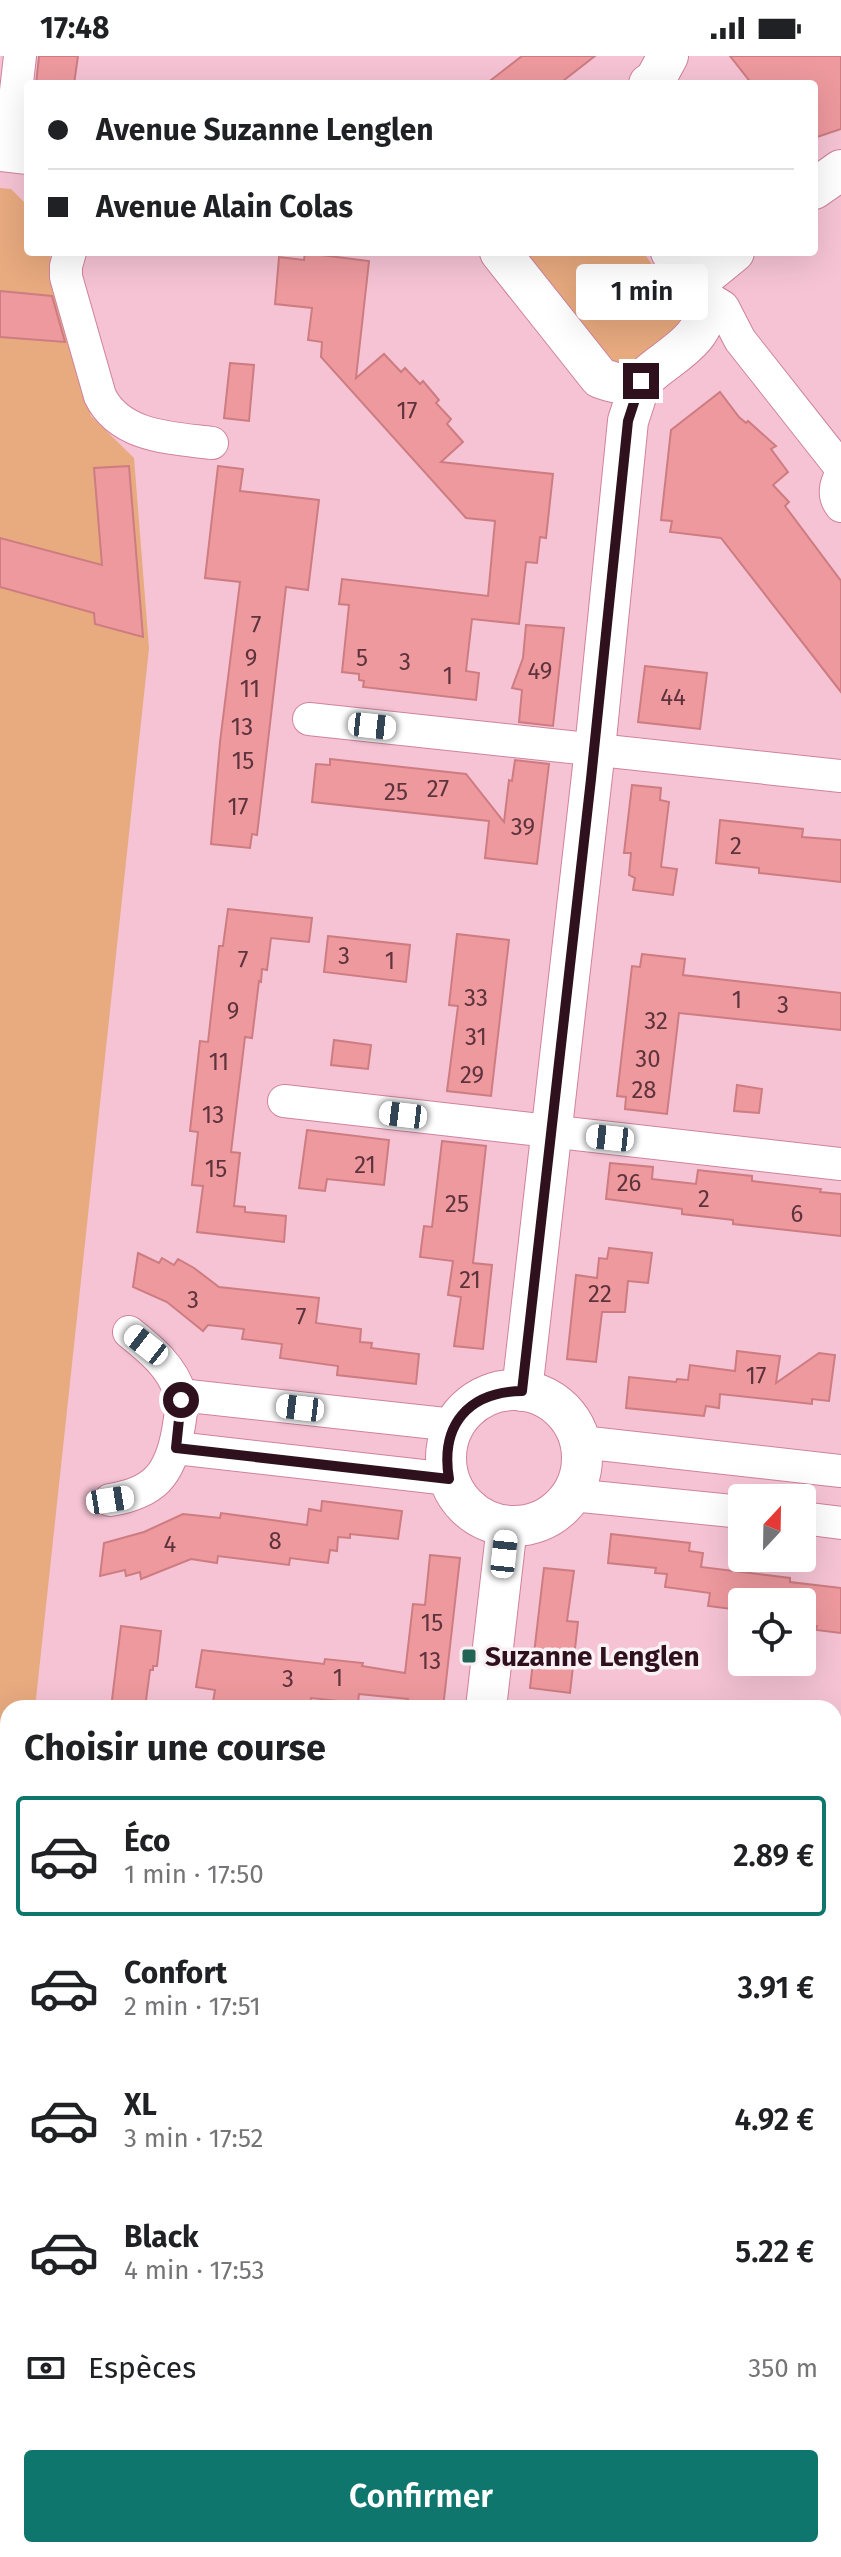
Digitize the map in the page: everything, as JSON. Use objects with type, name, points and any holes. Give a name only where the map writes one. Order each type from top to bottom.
[{"type":"street","points":[[12,152],[20,56]]},
{"type":"street","points":[[655,80],[668,56]]},
{"type":"street","points":[[818,186],[841,170]]},
{"type":"street","points":[[69,256],[66,277],[106,409],[122,424],[144,432],[212,443]]},
{"type":"street","points":[[503,256],[600,378],[628,421]]},
{"type":"street","points":[[674,256],[699,288],[723,307],[740,340],[841,468]]},
{"type":"street","points":[[699,288],[730,256]]},
{"type":"street","points":[[600,378],[618,385],[641,381],[689,343],[702,324],[705,306],[699,288]]},
{"type":"street","points":[[689,343],[740,340]]},
{"type":"street","points":[[522,1391],[595,749],[628,421],[641,381]]},
{"type":"street","points":[[841,475],[835,485],[841,506]]},
{"type":"street","points":[[309,719],[841,776]]},
{"type":"street","points":[[284,1101],[841,1164]]},
{"type":"street","points":[[110,1500],[130,1497],[158,1480],[172,1461],[182,1410],[180,1395],[159,1357],[129,1332]]},
{"type":"street","points":[[502,1391],[522,1391],[542,1396],[559,1407],[573,1423],[581,1442],[581,1469],[572,1495],[560,1509],[544,1520],[507,1526],[488,1521],[471,1511],[458,1497],[449,1479],[447,1452],[454,1425],[467,1409],[483,1398],[502,1391]]},
{"type":"street","points":[[180,1395],[454,1425]]},
{"type":"street","points":[[581,1442],[841,1471]]},
{"type":"street","points":[[176,1448],[449,1479]]},
{"type":"street","points":[[572,1495],[728,1511]]},
{"type":"street","points":[[816,1520],[841,1523]]},
{"type":"street","points":[[487,1700],[507,1526]]},
{"type":"shaded area","points":[[0,188],[11,189],[24,202],[24,256],[50,256],[91,416],[134,458],[149,648],[36,1700],[0,1700]]},
{"type":"shaded area","points":[[519,256],[646,256],[688,314],[643,365],[609,366]]},
{"type":"building","points":[[39,56],[78,56],[75,80],[36,80]]},
{"type":"building","points":[[522,56],[595,56],[564,80],[491,80]]},
{"type":"building","points":[[730,56],[841,56],[841,129],[818,137],[818,80],[749,80]]},
{"type":"building","points":[[305,256],[329,256],[369,261],[356,378],[384,354],[401,372],[405,368],[420,384],[423,381],[439,400],[436,403],[451,419],[447,424],[463,442],[441,462],[553,474],[546,538],[540,537],[537,563],[526,562],[519,624],[472,619],[466,671],[479,673],[476,700],[363,687],[364,681],[359,680],[359,674],[342,672],[349,605],[339,604],[342,579],[488,596],[495,521],[466,518],[321,357],[322,342],[308,340],[312,308],[275,304],[279,257],[304,260]]},
{"type":"building","points":[[0,291],[52,296],[65,342],[0,337]]},
{"type":"building","points":[[230,363],[254,365],[249,421],[224,418]]},
{"type":"building","points":[[720,392],[739,417],[746,423],[748,421],[776,446],[771,449],[788,472],[773,485],[789,502],[785,506],[841,581],[841,692],[721,538],[670,532],[672,521],[661,520],[671,430]]},
{"type":"building","points":[[129,466],[143,637],[95,624],[94,613],[0,587],[0,538],[102,565],[94,468]]},
{"type":"building","points":[[218,466],[243,469],[240,491],[319,500],[308,590],[286,587],[257,835],[252,834],[250,848],[211,844],[240,582],[205,578]]},
{"type":"building","points":[[526,625],[564,628],[553,726],[519,722],[522,690],[512,688],[523,658]]},
{"type":"building","points":[[645,666],[707,673],[700,729],[638,722]]},
{"type":"building","points":[[330,759],[466,774],[504,822],[509,780],[512,781],[515,760],[549,764],[537,864],[485,858],[489,821],[312,802],[316,764],[330,765]]},
{"type":"building","points":[[632,785],[661,788],[660,800],[669,802],[661,867],[677,869],[673,895],[633,890],[635,878],[629,875],[631,853],[624,853]]},
{"type":"building","points":[[720,820],[803,829],[802,837],[841,840],[841,882],[759,873],[759,868],[716,863]]},
{"type":"building","points":[[228,909],[312,918],[309,942],[271,938],[267,970],[262,969],[259,981],[252,1038],[245,1037],[231,1152],[240,1153],[234,1206],[245,1207],[245,1212],[286,1216],[284,1242],[197,1232],[203,1186],[192,1185],[198,1132],[190,1131],[200,1041],[208,1042],[219,946],[223,946]]},
{"type":"building","points":[[457,934],[509,940],[491,1096],[447,1091],[458,1006],[449,1005]]},
{"type":"building","points":[[328,936],[410,945],[406,982],[324,972]]},
{"type":"building","points":[[642,954],[685,959],[683,975],[841,993],[841,1030],[679,1013],[667,1114],[625,1109],[626,1097],[617,1096],[632,966],[640,967]]},
{"type":"building","points":[[334,1040],[371,1045],[368,1069],[331,1065]]},
{"type":"building","points":[[737,1085],[762,1089],[759,1113],[734,1111]]},
{"type":"building","points":[[307,1130],[389,1140],[384,1185],[327,1179],[325,1191],[299,1188]]},
{"type":"building","points":[[442,1141],[486,1146],[473,1263],[492,1265],[483,1349],[454,1346],[461,1297],[448,1295],[453,1261],[420,1257],[424,1226],[432,1227]]},
{"type":"building","points":[[610,1163],[653,1167],[652,1179],[696,1184],[698,1170],[752,1176],[752,1181],[841,1194],[841,1236],[733,1224],[733,1220],[682,1214],[682,1209],[606,1199]]},
{"type":"building","points":[[609,1248],[652,1253],[648,1283],[628,1281],[625,1312],[602,1312],[596,1362],[567,1359],[576,1275],[597,1278],[599,1258],[607,1259]]},
{"type":"building","points":[[138,1253],[159,1263],[162,1258],[174,1265],[178,1259],[219,1287],[319,1298],[316,1323],[361,1329],[360,1342],[372,1343],[371,1348],[419,1354],[416,1384],[337,1375],[338,1366],[280,1358],[282,1344],[242,1339],[244,1329],[208,1325],[203,1331],[167,1302],[133,1287]]},
{"type":"building","points":[[737,1351],[780,1356],[776,1383],[819,1353],[835,1355],[829,1401],[812,1399],[812,1404],[720,1394],[719,1408],[706,1406],[704,1416],[626,1408],[629,1377],[676,1382],[677,1379],[688,1380],[690,1365],[735,1371]]},
{"type":"building","points":[[322,1501],[402,1511],[398,1539],[350,1534],[350,1538],[338,1537],[337,1551],[330,1550],[328,1563],[290,1558],[289,1565],[218,1556],[217,1563],[191,1559],[141,1579],[140,1572],[126,1576],[125,1570],[100,1576],[104,1543],[144,1532],[183,1514],[220,1518],[221,1513],[307,1525],[309,1509],[321,1511]]},
{"type":"building","points":[[611,1534],[690,1543],[689,1551],[703,1553],[701,1567],[841,1588],[841,1633],[816,1630],[816,1588],[728,1588],[728,1609],[708,1606],[710,1593],[665,1587],[667,1574],[655,1573],[656,1568],[608,1563]]},
{"type":"building","points":[[430,1555],[460,1558],[444,1700],[408,1700],[359,1694],[358,1700],[213,1700],[215,1690],[196,1687],[202,1650],[324,1664],[325,1659],[363,1663],[362,1666],[405,1673],[413,1604],[425,1605]]},
{"type":"building","points":[[544,1568],[574,1571],[567,1621],[578,1622],[570,1693],[530,1688]]},
{"type":"building","points":[[121,1626],[161,1631],[157,1666],[150,1670],[146,1700],[112,1700]]},
{"type":"place","name":"Suzanne Lenglen","points":[[469,1656]]},
{"type":"route","points":[[181,1400],[176,1448],[449,1479],[446,1461],[448,1442],[454,1425],[467,1409],[483,1398],[502,1391],[522,1391],[628,421],[641,381]]}]
